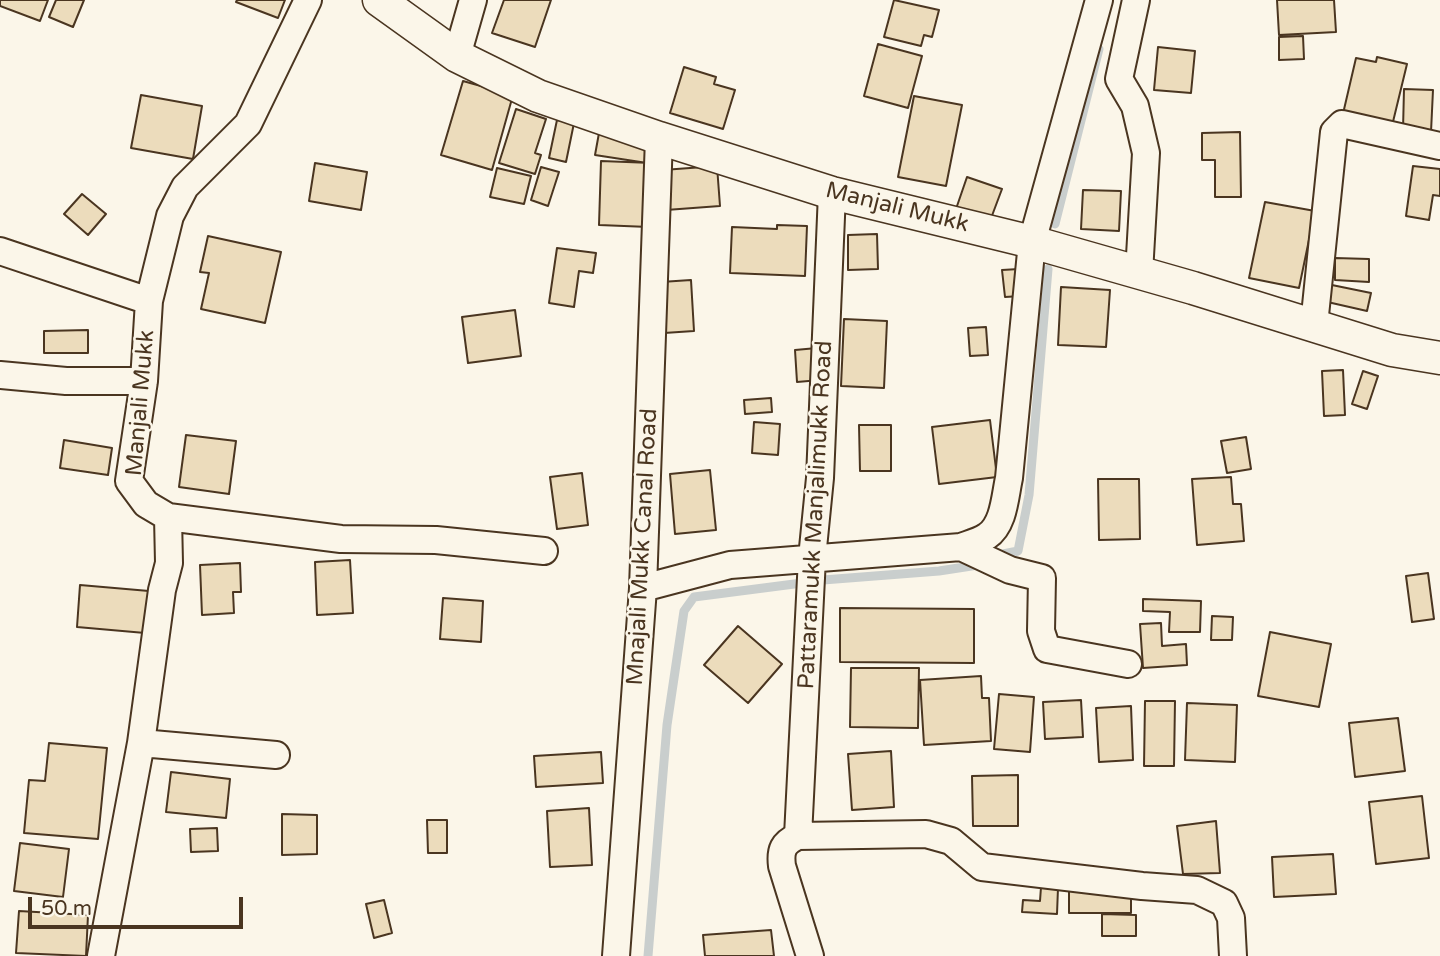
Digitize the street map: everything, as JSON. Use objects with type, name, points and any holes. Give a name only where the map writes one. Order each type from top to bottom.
[{"type":"street","name":"Manjali Mukk","points":[[168,517],[146,504],[129,481],[144,381],[149,301],[170,216],[186,187],[248,124],[308,0]]},
{"type":"street","name":"Manjali Mukk","points":[[379,0],[457,56],[538,96],[659,138],[832,193],[1032,242],[1392,350],[1440,358]]},
{"type":"street","points":[[457,56],[472,0]]},
{"type":"street","points":[[643,588],[730,565],[961,547],[986,537],[994,530],[1001,514],[1009,478],[1032,242],[1099,0]]},
{"type":"street","points":[[1136,0],[1119,79],[1135,106],[1146,153],[1139,273]]},
{"type":"street","points":[[1314,325],[1334,132],[1342,124],[1440,146]]},
{"type":"street","name":"Mnajali Mukk Canal Road","points":[[617,956],[643,588],[659,138]]},
{"type":"street","name":"Pattaramukk Manjalimukk Road","points":[[799,836],[812,558],[820,478],[832,193]]},
{"type":"street","points":[[0,251],[149,301]]},
{"type":"street","points":[[0,375],[66,381],[144,381]]},
{"type":"street","points":[[101,956],[141,743],[169,563],[168,517],[341,539],[436,541],[544,551]]},
{"type":"street","points":[[961,547],[1010,570],[1042,578],[1041,631],[1047,649],[1128,664]]},
{"type":"street","points":[[141,743],[276,755]]},
{"type":"street","points":[[810,956],[782,866],[780,852],[786,842],[799,836],[926,834],[951,841],[982,867],[1197,890],[1224,903],[1231,918],[1233,956]]},
{"type":"building","points":[[0,0],[48,0],[40,21],[0,6]]},
{"type":"building","points":[[56,0],[84,0],[73,27],[49,17]]},
{"type":"building","points":[[285,0],[278,18],[236,2]]},
{"type":"building","points":[[504,0],[551,0],[535,47],[492,33]]},
{"type":"building","points":[[894,0],[939,10],[932,37],[924,35],[921,46],[884,37]]},
{"type":"building","points":[[1277,0],[1334,0],[1336,32],[1279,35]]},
{"type":"building","points":[[1303,36],[1304,59],[1279,60],[1279,37]]},
{"type":"building","points":[[878,44],[922,56],[908,108],[864,96]]},
{"type":"building","points":[[1158,47],[1195,51],[1191,93],[1154,90]]},
{"type":"building","points":[[1377,57],[1407,64],[1391,130],[1342,118],[1356,58],[1376,62]]},
{"type":"building","points":[[684,67],[716,77],[714,84],[735,90],[723,129],[670,113]]},
{"type":"building","points":[[463,81],[513,95],[492,170],[441,155]]},
{"type":"building","points":[[1404,89],[1433,90],[1431,132],[1403,130]]},
{"type":"building","points":[[141,95],[202,106],[193,159],[131,148]]},
{"type":"building","points":[[914,96],[962,105],[946,186],[898,177]]},
{"type":"building","points":[[516,109],[546,119],[535,153],[541,155],[535,174],[499,163]]},
{"type":"building","points":[[557,120],[574,123],[566,162],[549,158]]},
{"type":"building","points":[[1240,132],[1241,197],[1215,197],[1215,160],[1202,160],[1202,133]]},
{"type":"building","points":[[599,133],[650,141],[647,163],[595,155]]},
{"type":"building","points":[[601,161],[652,163],[649,227],[599,225]]},
{"type":"building","points":[[315,163],[367,172],[361,210],[309,201]]},
{"type":"building","points":[[717,166],[720,206],[666,210],[663,170]]},
{"type":"building","points":[[1413,166],[1440,169],[1440,196],[1433,195],[1429,220],[1406,216]]},
{"type":"building","points":[[541,167],[559,172],[548,206],[531,200]]},
{"type":"building","points":[[497,168],[531,176],[524,204],[490,197]]},
{"type":"building","points":[[967,177],[1002,189],[990,221],[956,209]]},
{"type":"building","points":[[1083,190],[1121,191],[1119,231],[1081,229]]},
{"type":"building","points":[[82,194],[106,214],[88,235],[64,214]]},
{"type":"building","points":[[1265,202],[1315,211],[1299,288],[1249,278]]},
{"type":"building","points":[[777,225],[807,226],[805,276],[730,273],[732,227],[777,229]]},
{"type":"building","points":[[877,234],[878,269],[848,270],[848,235]]},
{"type":"building","points":[[208,236],[281,252],[265,323],[201,309],[209,273],[200,272]]},
{"type":"building","points":[[557,248],[596,253],[593,273],[579,271],[574,307],[549,303]]},
{"type":"building","points":[[1335,258],[1369,259],[1369,282],[1335,280]]},
{"type":"building","points":[[1019,269],[1021,296],[1005,297],[1002,270]]},
{"type":"building","points":[[691,280],[694,331],[664,333],[661,282]]},
{"type":"building","points":[[1327,284],[1371,293],[1367,311],[1323,301]]},
{"type":"building","points":[[1061,287],[1110,290],[1106,347],[1058,345]]},
{"type":"building","points":[[515,310],[521,356],[468,363],[462,317]]},
{"type":"building","points":[[844,319],[887,321],[884,388],[841,386]]},
{"type":"building","points":[[986,327],[988,355],[970,356],[968,328]]},
{"type":"building","points":[[88,330],[88,353],[44,353],[44,331]]},
{"type":"building","points":[[817,348],[820,380],[797,382],[795,350]]},
{"type":"building","points":[[1343,370],[1345,415],[1324,416],[1322,371]]},
{"type":"building","points":[[1363,371],[1378,376],[1367,409],[1352,404]]},
{"type":"building","points":[[771,398],[772,412],[745,414],[744,400]]},
{"type":"building","points":[[990,420],[997,477],[939,484],[932,427]]},
{"type":"building","points":[[754,422],[780,424],[778,455],[752,453]]},
{"type":"building","points":[[859,425],[891,425],[891,471],[860,471]]},
{"type":"building","points":[[186,435],[236,441],[229,494],[179,487]]},
{"type":"building","points":[[1246,437],[1251,469],[1227,473],[1221,441]]},
{"type":"building","points":[[64,440],[112,448],[108,475],[60,468]]},
{"type":"building","points":[[710,470],[716,530],[675,534],[670,474]]},
{"type":"building","points":[[582,473],[588,525],[557,529],[550,477]]},
{"type":"building","points":[[1231,477],[1233,504],[1241,504],[1244,541],[1197,545],[1192,479]]},
{"type":"building","points":[[1098,479],[1139,479],[1140,539],[1099,540]]},
{"type":"building","points":[[350,560],[353,613],[317,615],[315,562]]},
{"type":"building","points":[[240,563],[241,592],[233,592],[234,613],[202,615],[200,565]]},
{"type":"building","points":[[1428,573],[1434,619],[1412,622],[1406,576]]},
{"type":"building","points":[[80,585],[149,591],[145,633],[77,627]]},
{"type":"building","points":[[443,598],[483,601],[481,642],[440,639]]},
{"type":"building","points":[[1143,599],[1201,601],[1200,632],[1169,632],[1170,612],[1143,611]]},
{"type":"building","points":[[840,608],[974,609],[974,663],[840,662]]},
{"type":"building","points":[[1212,616],[1233,617],[1232,640],[1211,640]]},
{"type":"building","points":[[1161,623],[1162,646],[1186,644],[1187,665],[1143,668],[1140,624]]},
{"type":"building","points":[[738,626],[782,664],[748,703],[704,665]]},
{"type":"building","points":[[1270,632],[1331,644],[1319,707],[1258,696]]},
{"type":"building","points":[[851,668],[919,668],[918,728],[850,727]]},
{"type":"building","points":[[981,676],[982,698],[989,698],[991,741],[924,745],[920,680]]},
{"type":"building","points":[[999,694],[1034,697],[1030,752],[994,749]]},
{"type":"building","points":[[1081,700],[1083,737],[1045,739],[1043,702]]},
{"type":"building","points":[[1145,701],[1175,701],[1174,766],[1144,766]]},
{"type":"building","points":[[1187,703],[1237,705],[1235,762],[1185,760]]},
{"type":"building","points":[[1131,706],[1133,760],[1099,762],[1096,708]]},
{"type":"building","points":[[1398,718],[1405,771],[1355,777],[1349,723]]},
{"type":"building","points":[[49,743],[107,748],[98,839],[24,833],[29,780],[45,781]]},
{"type":"building","points":[[891,751],[894,807],[852,810],[848,754]]},
{"type":"building","points":[[601,752],[603,783],[536,787],[534,756]]},
{"type":"building","points":[[171,772],[230,779],[226,818],[166,812]]},
{"type":"building","points":[[1018,775],[1018,826],[973,826],[972,776]]},
{"type":"building","points":[[1422,796],[1429,858],[1376,864],[1369,802]]},
{"type":"building","points":[[589,808],[592,865],[550,867],[547,811]]},
{"type":"building","points":[[282,814],[317,815],[317,854],[282,855]]},
{"type":"building","points":[[427,820],[447,820],[447,853],[428,853]]},
{"type":"building","points":[[1216,821],[1220,873],[1183,874],[1177,826]]},
{"type":"building","points":[[217,828],[218,851],[191,852],[190,829]]},
{"type":"building","points":[[20,843],[69,849],[63,897],[14,891]]},
{"type":"building","points":[[1333,854],[1336,894],[1274,897],[1272,857]]},
{"type":"building","points":[[1041,887],[1058,888],[1057,914],[1022,912],[1023,900],[1040,901]]},
{"type":"building","points":[[1069,888],[1131,888],[1131,913],[1069,913]]},
{"type":"building","points":[[384,900],[392,933],[374,938],[366,904]]},
{"type":"building","points":[[19,911],[88,915],[86,956],[16,953]]},
{"type":"building","points":[[1102,914],[1136,915],[1136,936],[1102,936]]},
{"type":"building","points":[[771,930],[774,956],[705,956],[703,935]]},
{"type":"waterway","points":[[1055,224],[1099,49]]},
{"type":"waterway","points":[[1003,554],[1018,551],[1029,495],[1048,269]]},
{"type":"waterway","points":[[823,580],[939,571],[978,565]]},
{"type":"waterway","points":[[648,956],[667,725],[684,611],[694,597],[802,583]]}]
